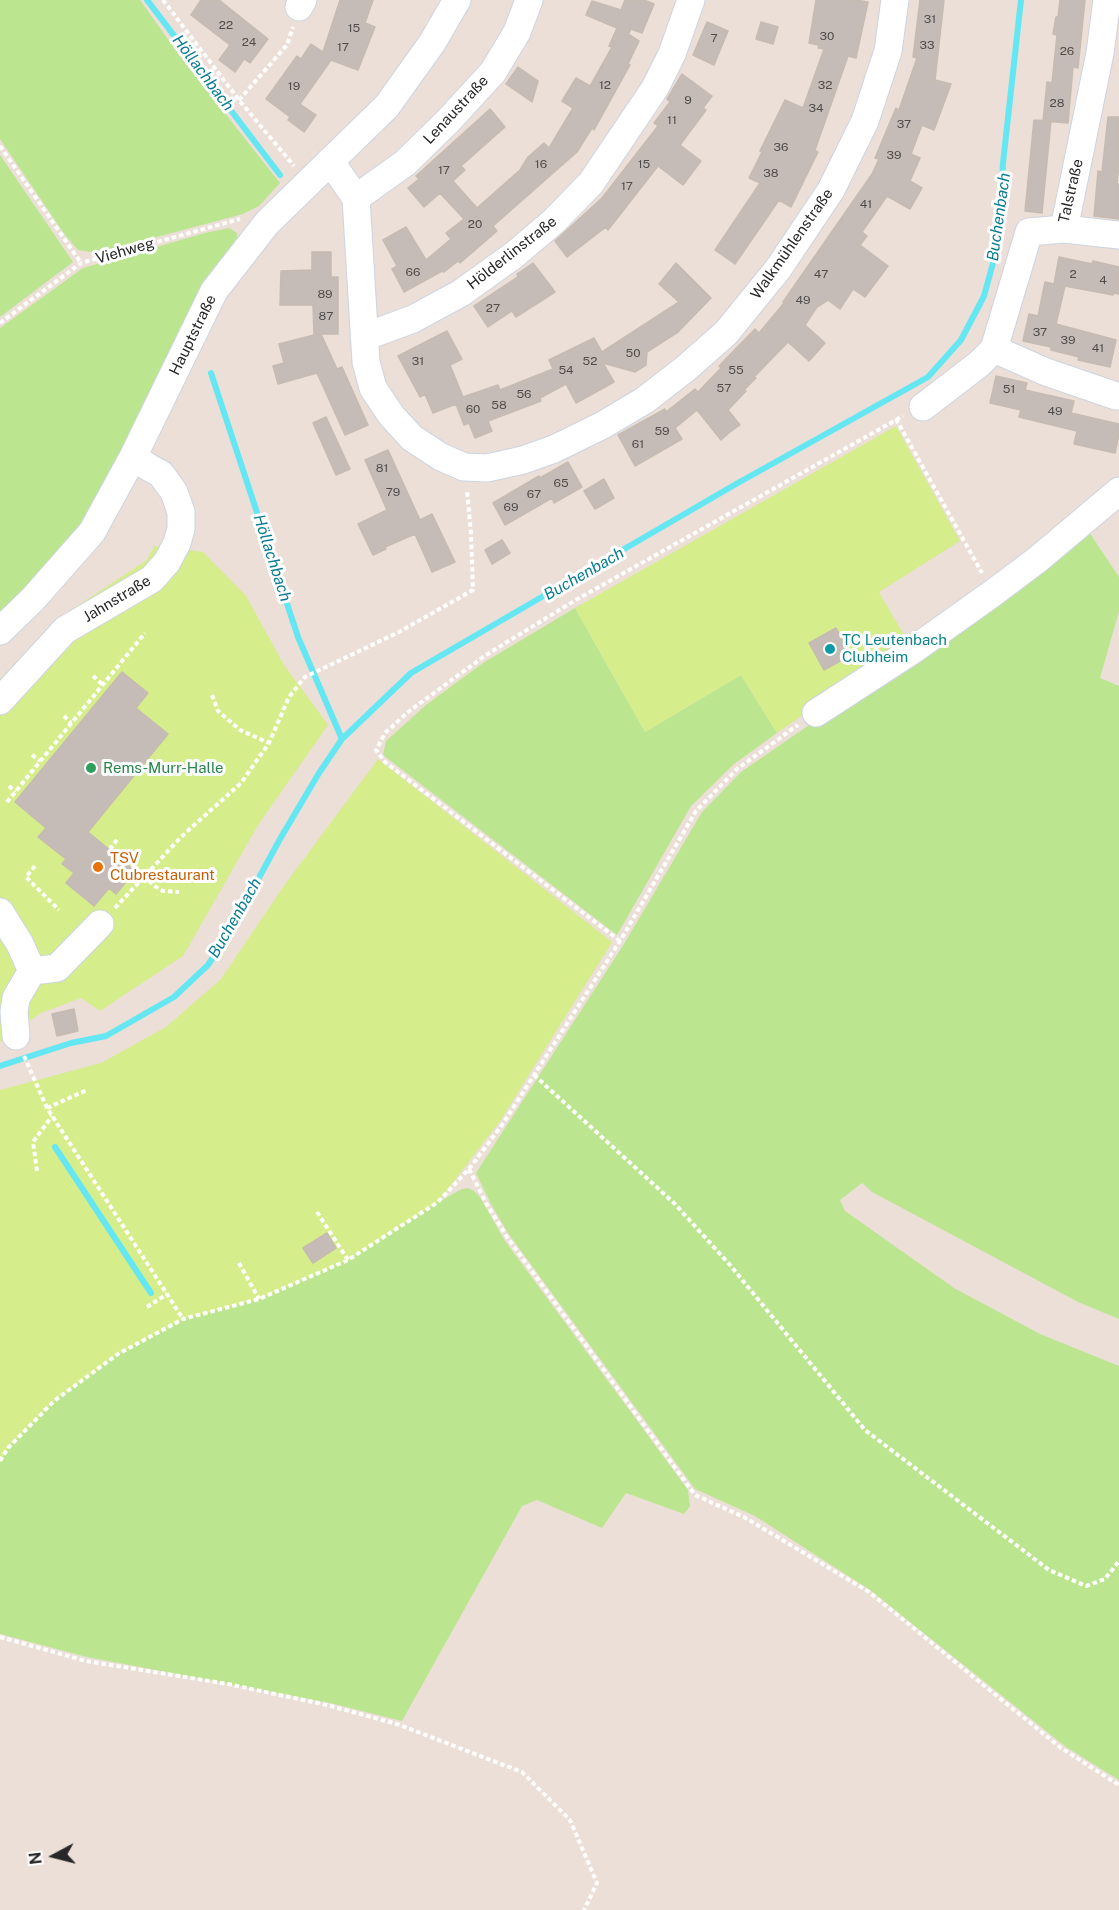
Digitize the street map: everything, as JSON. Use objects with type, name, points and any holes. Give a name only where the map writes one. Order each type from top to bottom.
[{"type":"street","name":"Hauptstraße","points":[[0,631],[92,532],[134,457],[214,291],[267,223],[387,106],[432,43],[457,0]]},
{"type":"street","name":"Lenaustraße","points":[[356,198],[405,163],[493,72],[517,32],[529,0]]},
{"type":"street","name":"Hölderlinstraße","points":[[364,338],[413,319],[461,292],[522,248],[554,221],[591,183],[655,88],[672,54],[691,0]]},
{"type":"street","name":"Walkmühlenstraße","points":[[356,198],[366,362],[373,388],[391,416],[412,438],[441,458],[465,467],[487,468],[523,460],[603,425],[645,399],[685,369],[726,333],[778,269],[831,190],[865,121],[888,51],[895,0]]},
{"type":"street","name":"Talstraße","points":[[994,349],[1029,232],[1064,229],[1110,55],[1107,0]]},
{"type":"street","points":[[330,161],[356,198]]},
{"type":"street","points":[[1064,229],[1119,235]]},
{"type":"street","points":[[923,407],[979,364],[994,349],[1046,372],[1116,396]]},
{"type":"street","name":"Jahnstraße","points":[[0,701],[65,630],[152,579],[167,562],[181,530],[181,512],[174,492],[161,474],[134,457]]},
{"type":"street","points":[[816,713],[913,650],[1037,561],[1119,491]]},
{"type":"street","points":[[0,912],[20,944],[32,971]]},
{"type":"street","points":[[32,971],[57,968],[100,924]]},
{"type":"street","points":[[16,1036],[14,1012],[16,998],[32,971]]},
{"type":"path","points":[[163,0],[307,184]]},
{"type":"path","points":[[239,100],[287,45],[301,3]]},
{"type":"path","points":[[0,146],[81,263]]},
{"type":"path","name":"Viehweg","points":[[0,323],[81,263],[244,218],[267,223]]},
{"type":"path","points":[[620,941],[385,762],[376,750],[385,733],[408,712],[486,655],[574,601],[896,419],[993,593]]},
{"type":"path","points":[[100,924],[181,837],[241,783],[269,743],[289,697],[305,677],[399,632],[473,590],[465,467]]},
{"type":"path","points":[[7,802],[145,633]]},
{"type":"path","points":[[93,676],[103,685]]},
{"type":"path","points":[[212,695],[218,711],[240,730],[269,743]]},
{"type":"path","points":[[0,1461],[8,1448],[54,1401],[118,1354],[183,1319],[259,1299],[348,1260],[438,1202],[469,1169],[502,1125],[620,941],[696,811],[737,769],[816,713]]},
{"type":"path","points":[[64,716],[71,723]]},
{"type":"path","points":[[32,755],[40,761]]},
{"type":"path","points":[[9,786],[15,792]]},
{"type":"path","points":[[117,840],[111,847],[162,891],[178,892]]},
{"type":"path","points":[[35,866],[26,877],[59,910]]},
{"type":"path","points":[[29,1070],[47,1108],[183,1319]]},
{"type":"path","points":[[534,1075],[674,1203],[730,1265],[865,1430],[1049,1570],[1086,1586],[1105,1579],[1119,1561]]},
{"type":"path","points":[[47,1108],[87,1090]]},
{"type":"path","points":[[37,1171],[33,1142],[52,1116]]},
{"type":"path","points":[[469,1169],[507,1237],[695,1495],[754,1523],[869,1592],[1061,1748],[1119,1785]]},
{"type":"path","points":[[317,1212],[348,1260]]},
{"type":"path","points":[[239,1263],[259,1299]]},
{"type":"path","points":[[147,1307],[167,1294]]},
{"type":"path","points":[[0,1637],[86,1661],[228,1684],[327,1705],[397,1724],[522,1772],[570,1820],[597,1883],[584,1910]]},
{"type":"green space","points":[[0,0],[140,0],[182,59],[280,183],[259,206],[243,214],[97,253],[78,250],[65,235],[0,139]]},
{"type":"green space","points":[[0,155],[73,262],[0,317]]},
{"type":"green space","points":[[229,228],[237,233],[237,244],[81,528],[0,616],[0,328],[83,268]]},
{"type":"green space","points":[[896,426],[960,541],[879,592],[908,642],[777,733],[741,675],[645,732],[575,608]]},
{"type":"green space","points":[[1089,532],[1119,577],[1119,611],[1100,678],[1119,686],[1119,1319],[1078,1302],[872,1192],[862,1183],[840,1200],[845,1211],[954,1288],[1040,1334],[1119,1366],[1119,1780],[1066,1747],[870,1590],[755,1516],[695,1489],[508,1233],[476,1173],[624,944],[702,812],[741,772]]},
{"type":"green space","points":[[154,546],[203,552],[246,596],[284,665],[328,725],[258,825],[183,956],[100,1011],[81,998],[41,1013],[0,1042],[0,679],[60,617],[147,560]]},
{"type":"green space","points":[[575,608],[645,732],[741,675],[777,733],[734,764],[691,806],[617,935],[383,755],[386,741],[426,705],[483,663]]},
{"type":"green space","points":[[378,759],[612,942],[500,1121],[438,1202],[348,1260],[259,1299],[183,1319],[118,1354],[54,1401],[8,1448],[0,1461],[0,1090],[101,1063],[166,1027],[221,979],[283,887]]},
{"type":"green space","points":[[468,1188],[480,1197],[505,1241],[688,1490],[690,1506],[684,1514],[626,1493],[602,1528],[537,1500],[522,1506],[402,1721],[330,1703],[87,1657],[0,1634],[0,1461],[8,1448],[54,1401],[118,1354],[183,1319],[259,1299],[348,1260],[438,1202]]},
{"type":"building","points":[[201,0],[219,0],[268,39],[250,63],[244,59],[235,72],[219,60],[230,45],[191,15]]},
{"type":"building","points":[[340,0],[373,0],[365,23],[375,27],[358,70],[331,60],[300,104],[316,115],[304,132],[288,120],[290,117],[266,99],[297,56],[301,59],[311,44],[323,52]]},
{"type":"building","points":[[625,0],[644,0],[654,4],[642,33],[631,29],[627,33],[639,41],[628,64],[630,65],[594,130],[592,128],[577,152],[493,226],[497,231],[460,263],[458,261],[444,272],[404,292],[392,269],[397,266],[383,240],[406,227],[426,260],[451,239],[446,233],[464,219],[440,193],[424,207],[408,188],[419,179],[416,176],[490,109],[505,127],[461,166],[465,170],[453,181],[477,208],[520,170],[528,157],[544,143],[549,148],[573,108],[562,101],[576,78],[590,86],[612,47],[609,46],[617,28],[586,15],[592,1],[621,10]]},
{"type":"building","points":[[816,0],[868,2],[856,58],[848,56],[815,150],[818,152],[791,207],[779,200],[735,264],[715,250],[760,183],[749,178],[785,100],[803,108],[824,49],[818,48],[819,45],[809,43]]},
{"type":"building","points":[[920,0],[944,0],[935,80],[951,84],[934,130],[922,125],[911,154],[920,158],[910,181],[922,188],[910,209],[887,196],[862,232],[867,236],[860,245],[888,266],[865,297],[853,289],[840,309],[828,300],[817,307],[805,325],[825,343],[809,361],[788,342],[754,377],[756,378],[744,390],[746,391],[728,410],[740,425],[721,440],[697,410],[675,428],[682,439],[635,466],[618,435],[665,409],[666,412],[695,389],[698,392],[721,368],[719,366],[755,329],[759,333],[784,303],[872,174],[879,159],[875,158],[896,108],[899,110],[917,58],[913,57]]},
{"type":"building","points":[[1060,0],[1085,0],[1078,68],[1073,67],[1068,123],[1043,121],[1047,82],[1052,83],[1057,35],[1053,34]]},
{"type":"building","points":[[707,22],[728,31],[714,65],[693,55]]},
{"type":"building","points":[[761,22],[778,27],[773,44],[756,39]]},
{"type":"building","points":[[518,67],[538,81],[532,102],[506,84]]},
{"type":"building","points":[[682,74],[712,96],[703,108],[706,110],[680,145],[701,161],[683,185],[658,166],[608,230],[606,227],[567,257],[555,241],[602,198],[658,126],[654,123],[670,102],[667,99]]},
{"type":"building","points":[[1108,117],[1119,117],[1117,184],[1119,184],[1119,219],[1094,216],[1098,171],[1102,172]]},
{"type":"building","points":[[1034,120],[1051,121],[1042,213],[1025,211]]},
{"type":"building","points":[[312,252],[331,252],[331,277],[338,277],[338,334],[321,334],[337,369],[342,367],[368,425],[345,435],[317,373],[278,384],[273,366],[284,363],[279,344],[318,334],[314,334],[313,305],[280,305],[281,271],[312,270]]},
{"type":"building","points":[[1059,257],[1119,267],[1119,294],[1114,293],[1113,295],[1065,286],[1056,324],[1116,340],[1110,367],[1078,360],[1079,357],[1051,350],[1051,347],[1023,341],[1029,314],[1038,316],[1045,282],[1054,284]]},
{"type":"building","points":[[533,263],[555,292],[516,317],[512,311],[488,327],[474,306],[518,277],[517,274]]},
{"type":"building","points":[[676,263],[711,298],[678,332],[647,352],[646,365],[635,372],[603,363],[614,382],[576,403],[566,384],[540,398],[541,401],[488,421],[492,431],[475,438],[469,423],[464,425],[456,404],[433,413],[425,394],[420,397],[398,356],[447,331],[462,359],[450,365],[463,397],[498,385],[500,390],[553,369],[549,360],[594,338],[602,352],[679,302],[659,284]]},
{"type":"building","points":[[996,376],[1027,383],[1025,390],[1074,401],[1071,413],[1119,424],[1115,453],[1074,444],[1077,431],[1019,417],[1021,410],[990,403]]},
{"type":"building","points":[[326,417],[350,469],[336,475],[313,423]]},
{"type":"building","points":[[388,450],[420,520],[432,514],[455,562],[432,572],[415,534],[373,555],[358,524],[387,510],[365,460]]},
{"type":"building","points":[[568,462],[582,487],[554,503],[552,498],[505,525],[493,503]]},
{"type":"building","points":[[604,479],[614,498],[595,509],[584,491]]},
{"type":"building","points":[[502,540],[510,553],[492,564],[485,550]]},
{"type":"building","name":"TC Leutenbach Clubheim","points":[[836,628],[851,655],[824,670],[809,643]]},
{"type":"building","name":"Rems-Murr-Halle","points":[[122,672],[148,693],[136,708],[168,734],[88,832],[135,871],[116,894],[109,888],[94,906],[66,883],[74,873],[62,864],[66,859],[38,837],[46,828],[15,802]]},
{"type":"building","points":[[74,1009],[78,1031],[57,1036],[52,1014]]},
{"type":"building","points":[[327,1233],[336,1248],[313,1263],[303,1248]]},
{"type":"waterway","name":"Höllachbach","points":[[147,0],[280,175]]},
{"type":"waterway","name":"Buchenbach","points":[[0,1066],[71,1043],[106,1036],[174,997],[208,965],[230,931],[319,773],[342,739],[411,673],[736,484],[928,377],[961,340],[984,296],[999,241],[1003,163],[1021,0]]},
{"type":"waterway","name":"Höllachbach","points":[[211,373],[298,637],[342,739]]},
{"type":"waterway","points":[[55,1147],[151,1293]]},
{"type":"place","name":"TC Leutenbach Clubheim","points":[[830,649]]},
{"type":"place","name":"Rems-Murr-Halle","points":[[91,768]]},
{"type":"place","name":"TSV Clubrestaurant","points":[[98,867]]}]
